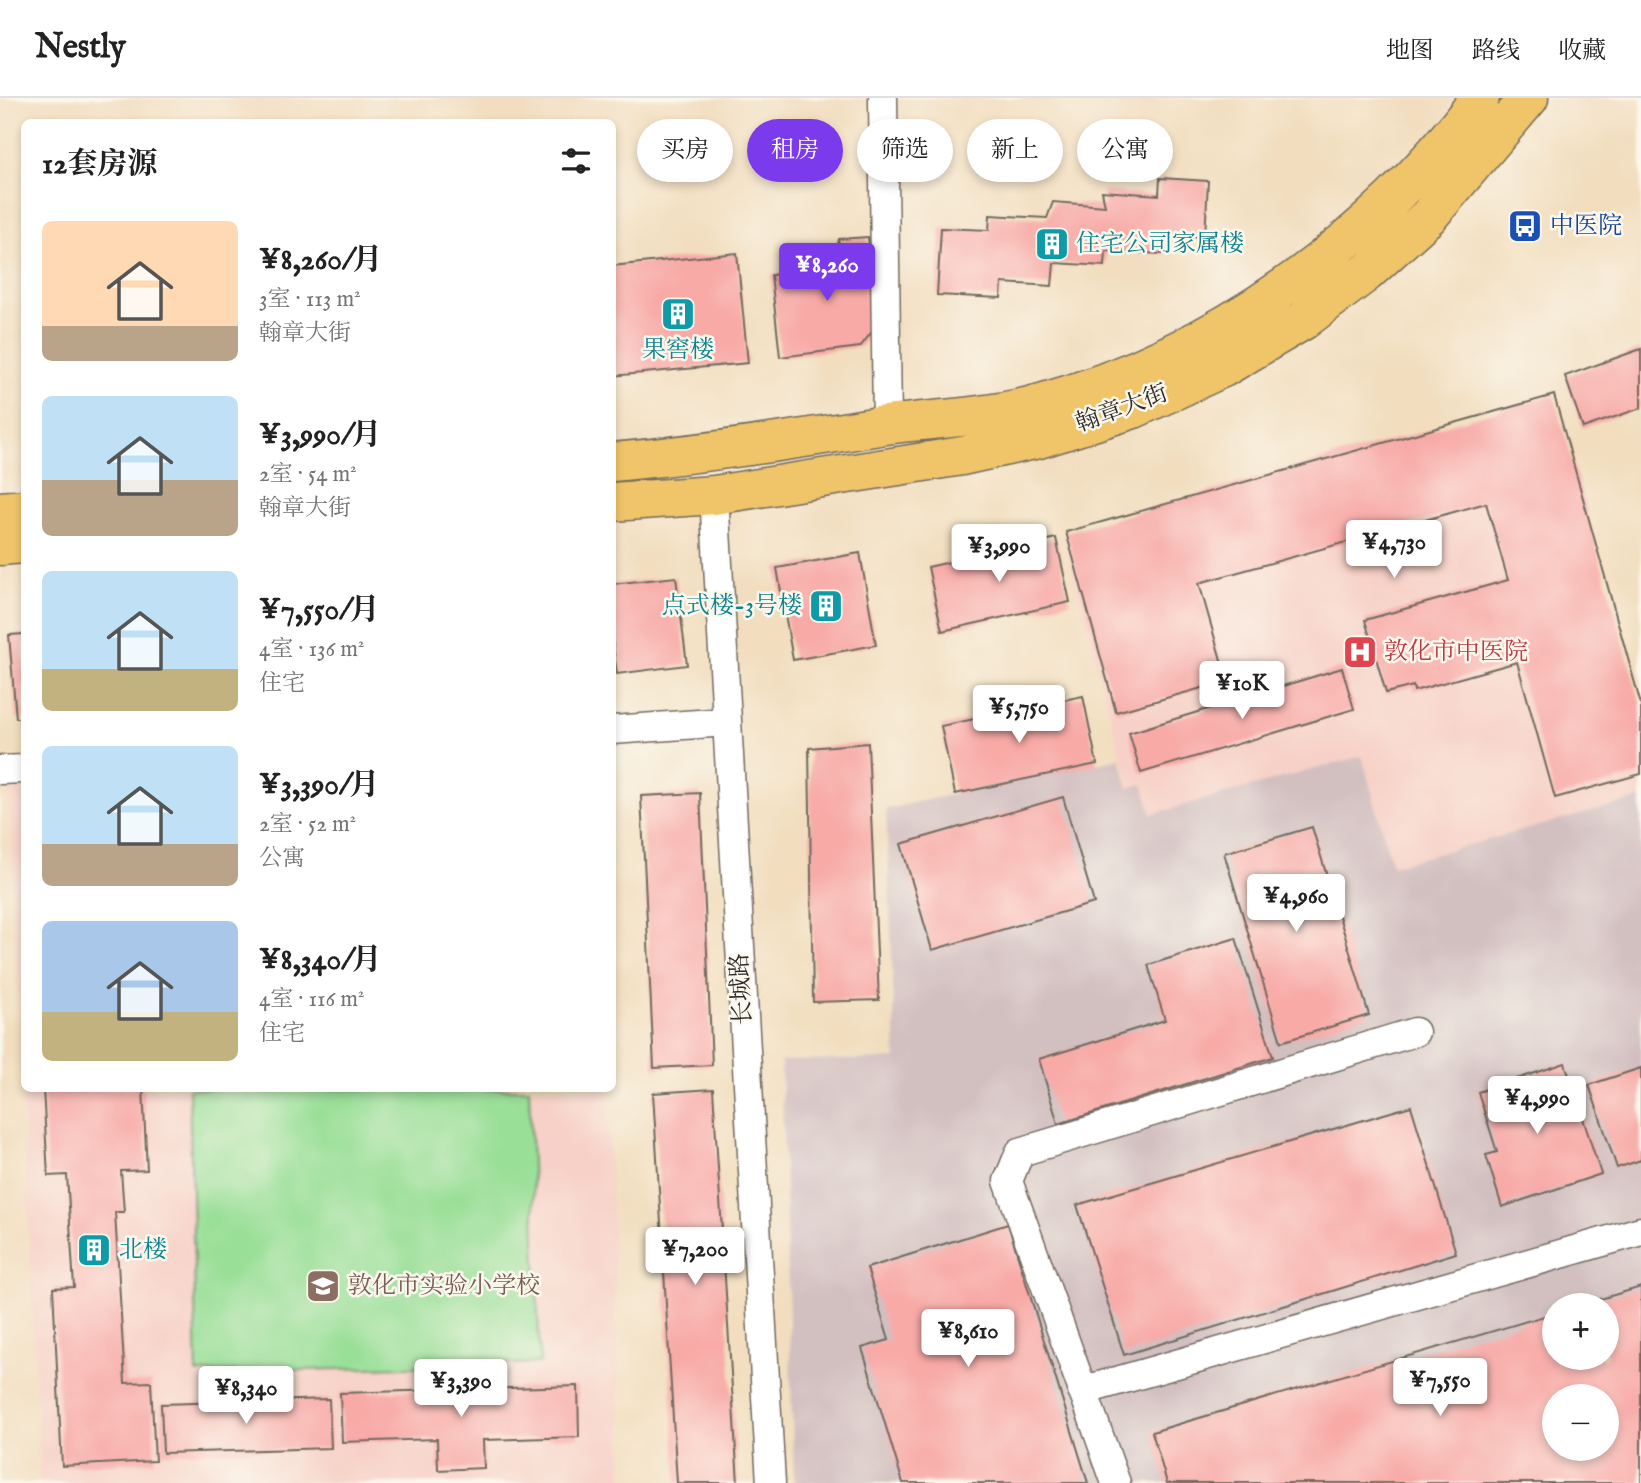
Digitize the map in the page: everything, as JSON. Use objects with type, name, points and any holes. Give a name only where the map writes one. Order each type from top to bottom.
[{"type":"main road","name":"翰章大街","points":[[616,462],[711,454],[887,425],[951,420],[1041,403],[1128,372],[1207,334],[1282,289],[1348,241],[1410,180],[1480,98]]},
{"type":"main road","name":"翰章大街","points":[[616,502],[714,495],[962,456],[1039,439],[1134,409],[1223,368],[1304,320],[1366,272],[1429,216],[1529,98]]},
{"type":"main road","points":[[0,511],[21,509]]},
{"type":"main road","points":[[0,546],[21,544]]},
{"type":"street","points":[[883,98],[887,425]]},
{"type":"street","name":"长城路","points":[[714,495],[771,1483]]},
{"type":"street","points":[[616,730],[727,722]]},
{"type":"street","points":[[0,770],[21,769]]},
{"type":"street","points":[[1116,1483],[1008,1181],[1020,1152],[1415,1032]]},
{"type":"street","points":[[1082,1391],[1641,1231]]},
{"type":"shaded area","name":"敦化市中医院","points":[[1554,395],[1641,705],[1641,798],[1392,866],[1361,757],[1152,814],[1143,784],[1129,788],[1063,534]]},
{"type":"shaded area","points":[[1362,756],[1392,866],[1641,798],[1641,1483],[794,1483],[781,1061],[896,1059],[886,809],[1120,758],[1128,788],[1143,784],[1152,814]]},
{"type":"shaded area","name":"敦化市实验小学校","points":[[21,788],[21,1058],[9,789]]},
{"type":"shaded area","name":"敦化市实验小学校","points":[[23,1092],[607,1092],[623,1483],[40,1483]]},
{"type":"green space","points":[[189,1092],[529,1092],[540,1363],[197,1373]]},
{"type":"building","name":"住宅公司家属楼","points":[[1173,179],[1208,181],[1205,237],[1164,235],[1163,254],[1106,251],[1105,266],[1054,263],[1052,286],[1002,283],[1001,298],[937,295],[941,228],[989,230],[990,215],[1047,218],[1053,202],[1105,206],[1102,191],[1159,195],[1160,182],[1173,182]]},
{"type":"building","points":[[868,237],[877,325],[860,347],[780,357],[771,275],[834,267],[839,239]]},
{"type":"building","name":"果窖楼","points":[[737,253],[748,363],[616,376],[616,266]]},
{"type":"building","points":[[1641,349],[1641,408],[1583,428],[1565,376]]},
{"type":"building","points":[[1554,395],[1641,705],[1641,774],[1555,798],[1517,662],[1414,691],[1413,686],[1386,693],[1365,620],[1508,580],[1486,503],[1199,583],[1227,681],[1116,712],[1066,532]]},
{"type":"building","points":[[1056,538],[1070,602],[942,631],[928,567]]},
{"type":"building","name":"点式楼-3号楼","points":[[860,553],[876,645],[793,660],[777,568]]},
{"type":"building","points":[[676,577],[687,665],[617,674],[616,584]]},
{"type":"building","points":[[21,634],[21,718],[16,718],[9,635]]},
{"type":"building","points":[[1342,668],[1354,709],[1141,773],[1129,733]]},
{"type":"building","points":[[1083,696],[1097,764],[955,794],[941,726]]},
{"type":"building","points":[[868,743],[879,1000],[813,1002],[809,748]]},
{"type":"building","points":[[700,793],[712,1065],[654,1068],[641,796]]},
{"type":"building","points":[[1063,797],[1094,903],[932,950],[901,844]]},
{"type":"building","points":[[1312,827],[1369,1015],[1281,1042],[1224,853]]},
{"type":"building","points":[[1236,938],[1273,1057],[1058,1124],[1039,1059],[1165,1020],[1148,965]]},
{"type":"building","points":[[1565,1063],[1601,1174],[1502,1207],[1486,1155],[1497,1152],[1478,1092]]},
{"type":"building","points":[[1641,1068],[1641,1160],[1617,1168],[1589,1085]]},
{"type":"building","points":[[713,1089],[738,1483],[677,1483],[653,1093]]},
{"type":"building","name":"北楼","points":[[43,1092],[143,1092],[147,1170],[121,1171],[124,1212],[115,1212],[125,1383],[151,1382],[155,1461],[62,1466],[53,1288],[74,1287],[67,1175],[48,1176]]},
{"type":"building","points":[[1411,1106],[1456,1253],[1124,1355],[1077,1205]]},
{"type":"building","points":[[1008,1224],[1088,1483],[903,1483],[862,1348],[889,1340],[867,1268]]},
{"type":"building","points":[[1641,1287],[1641,1483],[1167,1483],[1152,1432],[1542,1317],[1542,1370],[1619,1370],[1619,1293]]},
{"type":"building","points":[[578,1386],[579,1437],[483,1440],[484,1468],[438,1470],[437,1439],[342,1442],[340,1393]]},
{"type":"building","points":[[329,1399],[331,1448],[163,1453],[161,1404]]},
{"type":"place","name":"中医院","points":[[1525,226]]},
{"type":"place","name":"住宅公司家属楼","points":[[1052,244]]},
{"type":"place","name":"果窖楼","points":[[678,314]]},
{"type":"place","name":"点式楼-3号楼","points":[[826,606]]},
{"type":"place","name":"敦化市中医院","points":[[1360,652]]},
{"type":"place","name":"北楼","points":[[94,1250]]},
{"type":"place","name":"敦化市实验小学校","points":[[323,1286]]}]
